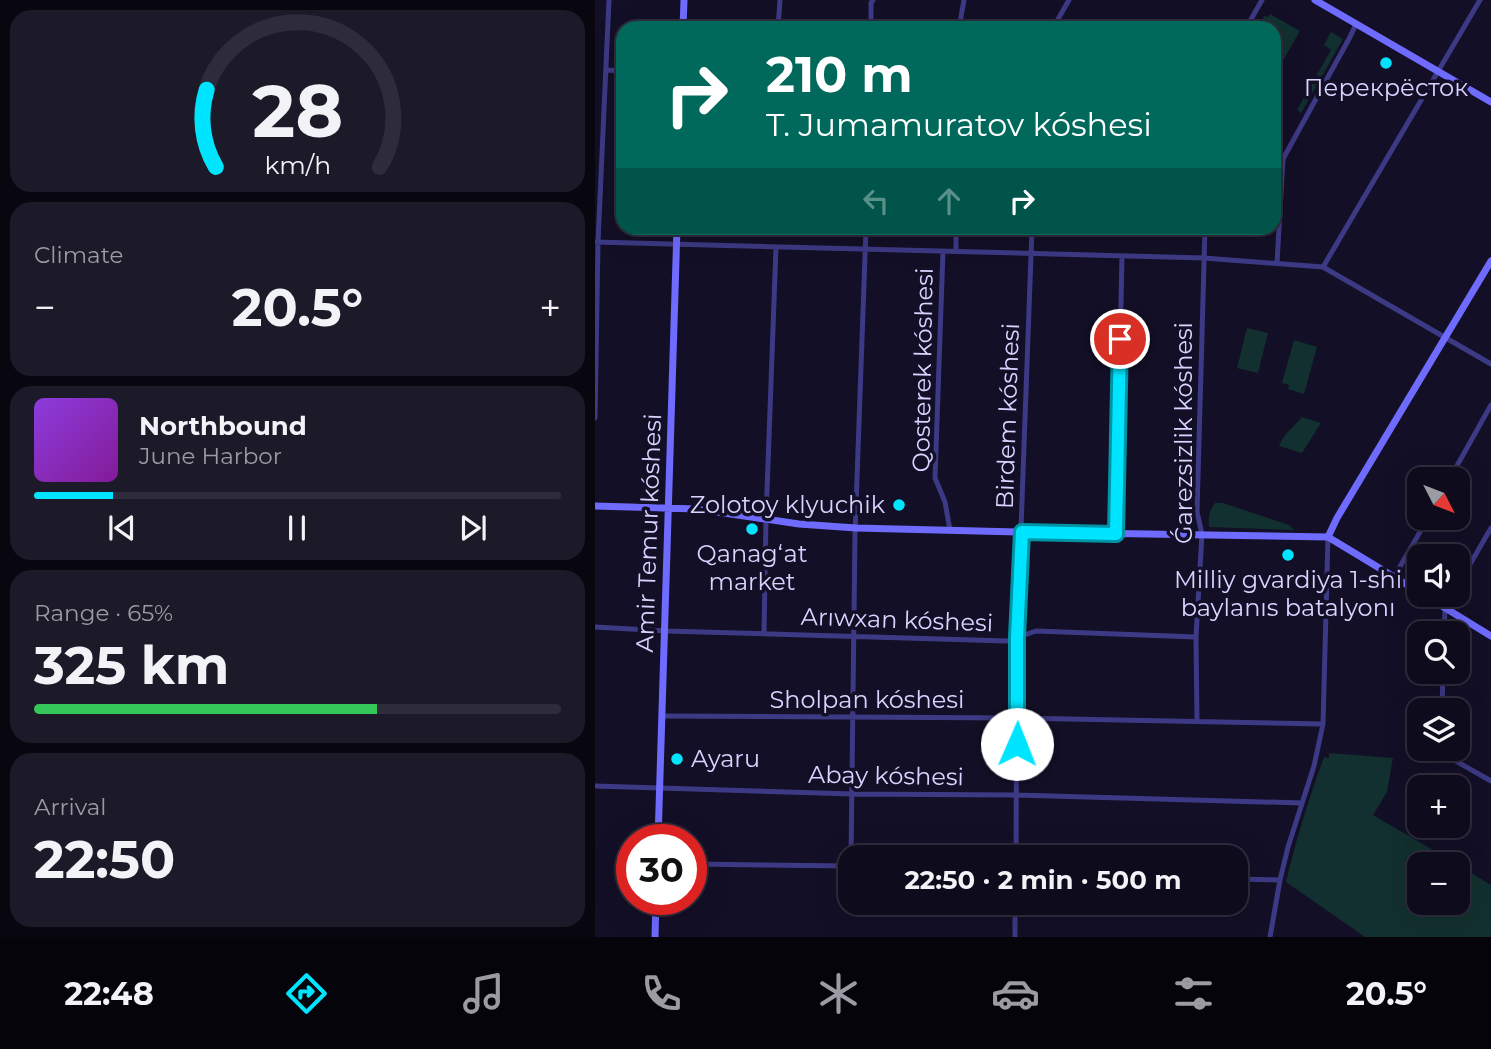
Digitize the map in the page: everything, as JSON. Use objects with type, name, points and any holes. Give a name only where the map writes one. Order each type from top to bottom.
[{"type":"main road","points":[[683,21],[684,0]]},
{"type":"main road","points":[[1315,0],[1491,102]]},
{"type":"main road","name":"Amir Temur kóshesi","points":[[659,824],[677,235]]},
{"type":"main road","points":[[1328,537],[1491,261]]},
{"type":"main road","points":[[595,506],[697,509],[799,524],[856,528],[1328,537],[1407,585]]},
{"type":"main road","points":[[1444,608],[1491,636]]},
{"type":"main road","points":[[655,937],[656,915]]},
{"type":"street","points":[[595,418],[597,242],[610,0]]},
{"type":"street","points":[[778,21],[780,0]]},
{"type":"street","points":[[871,21],[873,0]]},
{"type":"street","points":[[960,21],[964,0]]},
{"type":"street","points":[[1057,21],[1069,0]]},
{"type":"street","points":[[1250,21],[1262,0]]},
{"type":"street","points":[[1323,267],[1480,0]]},
{"type":"street","points":[[1281,194],[1283,159],[1356,24]]},
{"type":"street","points":[[605,70],[616,71]]},
{"type":"street","points":[[851,845],[853,636],[866,235]]},
{"type":"street","name":"Qosterek kóshesi","points":[[956,235],[957,251]]},
{"type":"street","name":"Birdem kóshesi","points":[[1016,845],[1017,637],[1032,235]]},
{"type":"street","name":"Ǵarezsizlik kóshesi","points":[[1197,722],[1196,637],[1202,534],[1197,512],[1205,235]]},
{"type":"street","points":[[1277,263],[1279,235]]},
{"type":"street","points":[[597,242],[1204,258],[1323,267],[1491,364]]},
{"type":"street","points":[[764,634],[776,247]]},
{"type":"street","name":"Qosterek kóshesi","points":[[943,251],[935,478],[945,502],[950,530]]},
{"type":"street","points":[[1116,534],[1122,256]]},
{"type":"street","points":[[1456,467],[1491,405]]},
{"type":"street","points":[[1470,564],[1491,528]]},
{"type":"street","points":[[1394,577],[1421,530]]},
{"type":"street","points":[[1270,937],[1280,880],[1314,766],[1323,724],[1328,537]]},
{"type":"street","points":[[1444,608],[1444,621]]},
{"type":"street","name":"Arıwxan kóshesi","points":[[595,627],[1007,640],[1036,631],[1196,637]]},
{"type":"street","name":"Sholpan kóshesi","points":[[663,716],[1323,724]]},
{"type":"street","points":[[1458,761],[1491,781]]},
{"type":"street","name":"Abay kóshesi","points":[[595,786],[1302,803]]},
{"type":"street","points":[[707,864],[838,866]]},
{"type":"street","points":[[1248,879],[1280,880]]},
{"type":"street","points":[[1015,915],[1015,937]]},
{"type":"green space","points":[[1270,14],[1300,31],[1281,64],[1281,21],[1262,21],[1264,16],[1268,17]]},
{"type":"green space","points":[[1331,32],[1343,39],[1301,113],[1297,110],[1331,50],[1324,45]]},
{"type":"green space","points":[[1247,328],[1268,333],[1258,373],[1237,368]]},
{"type":"green space","points":[[1294,340],[1317,347],[1304,394],[1288,389],[1289,385],[1282,383]]},
{"type":"green space","points":[[1302,417],[1321,423],[1302,453],[1279,446],[1286,434]]},
{"type":"green space","points":[[1215,503],[1223,503],[1289,525],[1294,530],[1209,527],[1209,514]]},
{"type":"green space","points":[[1329,753],[1393,758],[1387,792],[1373,815],[1407,835],[1407,838],[1412,838],[1436,852],[1407,852],[1407,915],[1470,915],[1470,872],[1491,885],[1491,937],[1365,937],[1286,882],[1313,788],[1324,757],[1329,758]]},
{"type":"place","name":"Перекрёсток","points":[[1386,63]]},
{"type":"place","name":"Zolotoy klyuchik","points":[[899,505]]},
{"type":"place","name":"Qanagʻat market","points":[[752,529]]},
{"type":"place","name":"Milliy gvardiya 1-shi baylanıs batalyonı","points":[[1288,555]]},
{"type":"place","name":"Ayaru","points":[[677,759]]},
{"type":"route","points":[[1017,744],[1017,637],[1022,532],[1116,534],[1120,339]]}]
